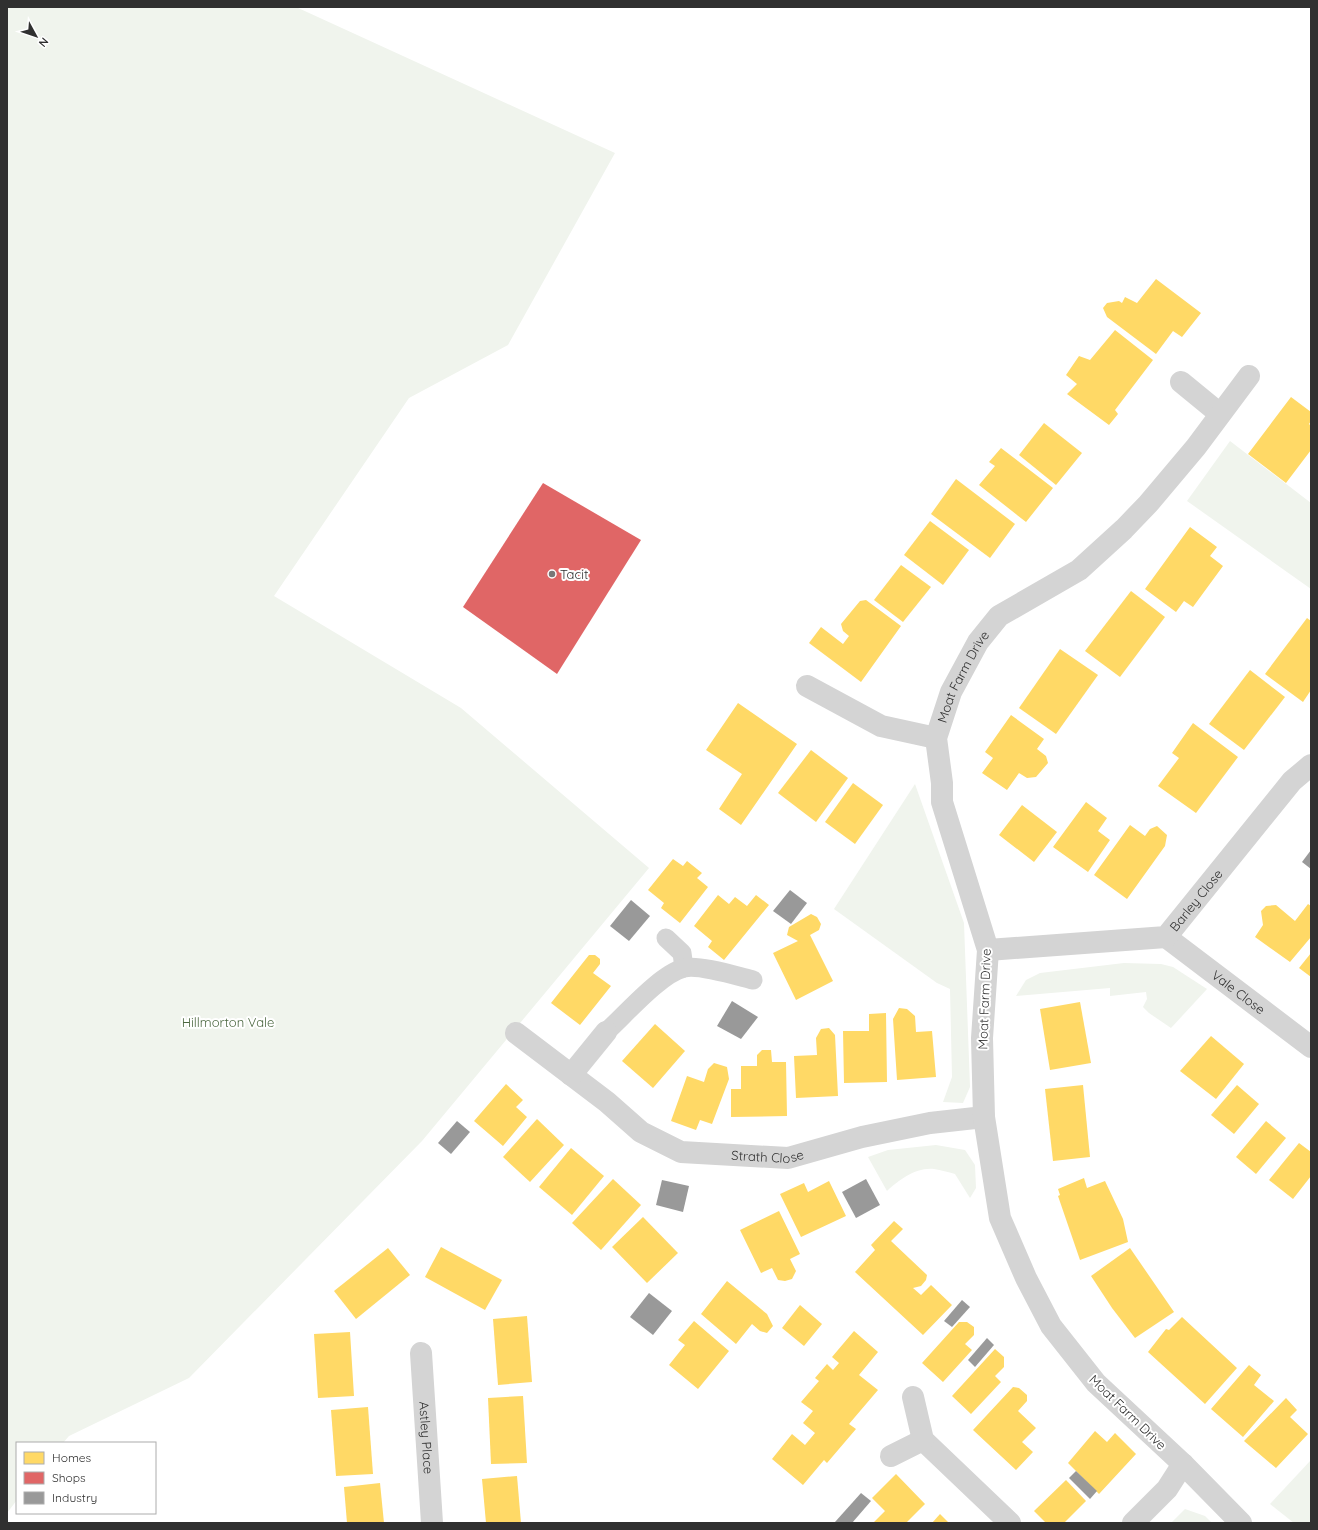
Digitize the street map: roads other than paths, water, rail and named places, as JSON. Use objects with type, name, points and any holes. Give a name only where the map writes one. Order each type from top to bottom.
[{"type":"street","name":"Moat Farm Drive","points":[[1241,1523],[1182,1464],[1096,1383],[1051,1326],[1026,1278],[1000,1218],[984,1117],[982,1038],[988,950],[942,802],[942,782],[936,738],[951,692],[978,642],[999,616],[1079,570],[1124,529],[1148,504],[1196,447],[1249,376]]},
{"type":"street","points":[[1181,382],[1220,414]]},
{"type":"street","points":[[807,686],[881,726],[916,735],[936,738]]},
{"type":"street","name":"Barley Close","points":[[988,950],[1166,937],[1292,781],[1311,765]]},
{"type":"street","name":"Vale Close","points":[[1166,937],[1311,1047]]},
{"type":"street","name":"Strath Close","points":[[516,1032],[607,1102],[641,1132],[681,1152],[788,1158],[862,1137],[936,1122],[984,1117]]},
{"type":"street","points":[[571,1075],[606,1032]]},
{"type":"street","name":"Astley Place","points":[[421,1353],[432,1523]]},
{"type":"street","points":[[914,1397],[923,1440],[1010,1523]]},
{"type":"street","points":[[891,1456],[923,1440]]},
{"type":"street","points":[[1133,1523],[1167,1489],[1182,1464]]},
{"type":"lane","points":[[666,938],[682,953],[684,968]]},
{"type":"lane","points":[[606,1032],[649,990],[671,974],[684,968],[698,968],[752,980]]},
{"type":"place","name":"Tacit","points":[[552,574]]},
{"type":"park label","name":"Hillmorton Vale","points":[[228,1022]]}]
